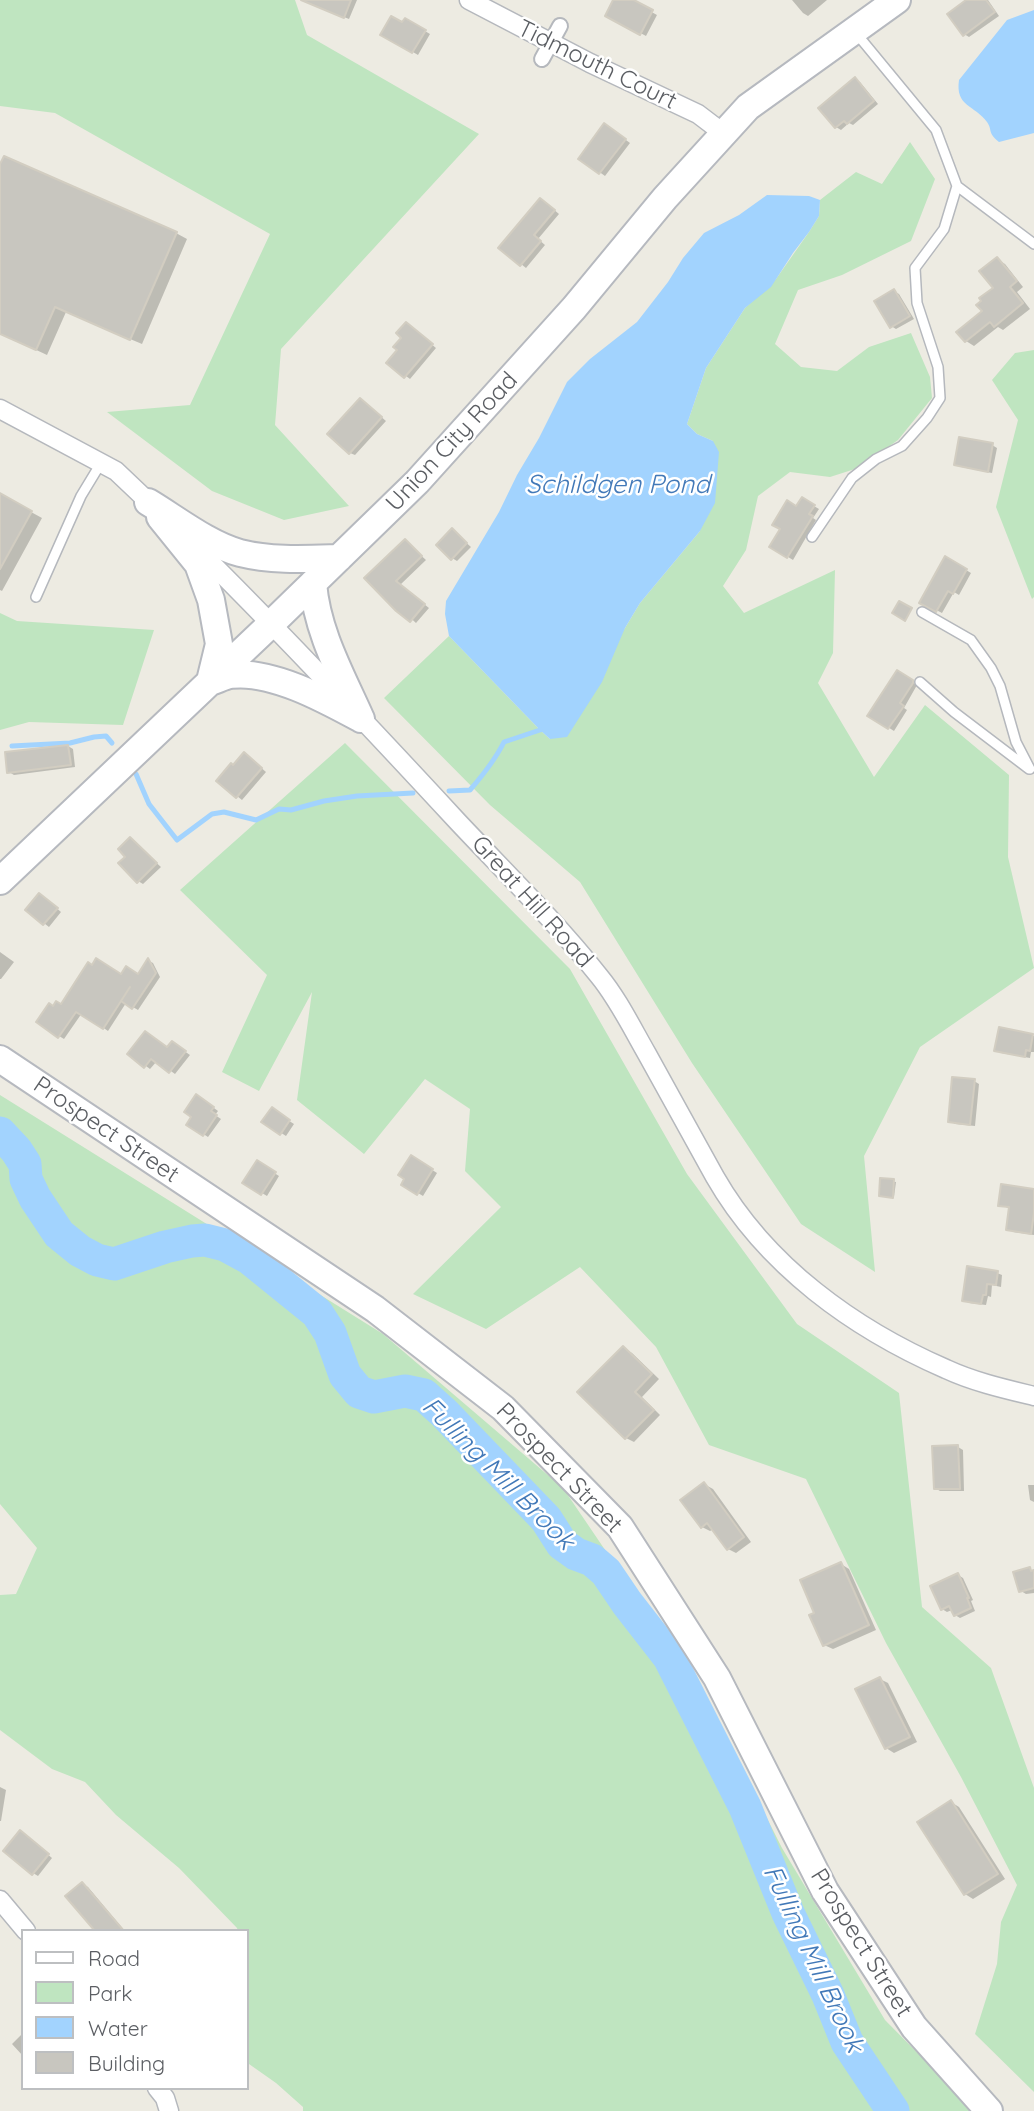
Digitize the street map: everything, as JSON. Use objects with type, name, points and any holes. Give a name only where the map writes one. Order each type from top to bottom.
[{"type":"main road","name":"Union City Road","points":[[0,881],[391,509],[574,308],[665,198],[748,107],[897,0]]},
{"type":"main road","points":[[148,502],[214,542],[238,553],[292,559],[339,558]]},
{"type":"main road","points":[[148,502],[198,564],[211,600],[219,644],[210,682]]},
{"type":"main road","points":[[313,583],[317,612],[325,638],[361,719]]},
{"type":"main road","points":[[210,682],[232,675],[260,676],[310,692],[361,719]]},
{"type":"main road","name":"Prospect Street","points":[[0,1059],[375,1309],[503,1408],[620,1527],[717,1678],[825,1891],[914,2027],[989,2111]]},
{"type":"street","name":"Tidmouth Court","points":[[469,0],[546,51],[698,114],[723,132]]},
{"type":"street","points":[[546,51],[560,26]]},
{"type":"street","name":"Great Hill Road","points":[[0,409],[116,471],[272,623],[560,929],[602,979],[717,1181],[752,1229],[784,1264],[821,1298],[899,1346],[948,1370],[1034,1396]]},
{"type":"street","points":[[0,1900],[24,1929]]},
{"type":"street","points":[[159,2090],[170,2111]]},
{"type":"lane","points":[[853,30],[936,130],[957,186],[1034,244]]},
{"type":"lane","points":[[812,537],[852,478],[876,459],[902,446],[927,418],[940,398],[938,367],[916,303],[915,268],[944,229],[957,186]]},
{"type":"lane","points":[[36,597],[82,496],[101,463]]},
{"type":"lane","points":[[922,612],[971,640],[991,668],[1000,686],[1016,741],[1032,770]]},
{"type":"lane","points":[[920,682],[954,712],[1032,770]]},
{"type":"green space","points":[[0,0],[295,0],[307,35],[479,134],[281,349],[275,425],[349,506],[284,520],[212,491],[107,412],[190,405],[270,234],[55,113],[0,106]]},
{"type":"green space","points":[[910,142],[935,179],[911,241],[842,275],[798,290],[775,344],[801,367],[837,371],[869,347],[911,333],[930,377],[932,398],[898,440],[858,468],[830,477],[790,472],[758,496],[746,550],[723,586],[744,613],[835,570],[833,653],[818,683],[874,777],[925,705],[1009,775],[1008,857],[1034,968],[920,1047],[864,1156],[875,1272],[801,1224],[692,1063],[580,882],[490,805],[384,698],[449,636],[550,739],[640,603],[700,531],[713,441],[697,434],[687,424],[706,368],[745,308],[776,279],[809,232],[819,216],[820,200],[856,172],[882,184]]},
{"type":"green space","points":[[1034,350],[1032,599],[996,507],[1018,420],[992,380],[1015,353]]},
{"type":"green space","points":[[0,613],[17,621],[154,630],[123,725],[29,722],[0,730]]},
{"type":"green space","points":[[345,743],[570,969],[687,1174],[797,1324],[899,1393],[922,1607],[991,1668],[1034,1788],[1034,2092],[975,2034],[997,1964],[1001,1922],[1017,1885],[961,1777],[886,1643],[806,1479],[709,1445],[656,1347],[580,1267],[486,1329],[413,1294],[501,1207],[465,1171],[470,1109],[425,1079],[364,1154],[297,1100],[312,992],[259,1091],[222,1072],[267,975],[180,890]]},
{"type":"green space","points":[[0,1095],[383,1334],[563,1488],[709,1703],[782,1848],[885,2020],[975,2111],[303,2111],[303,2107],[276,2083],[249,2064],[248,1929],[237,1929],[179,1868],[116,1815],[85,1782],[52,1769],[0,1730],[0,1595],[16,1594],[37,1548],[0,1504]]},
{"type":"water","points":[[1034,10],[1034,133],[999,142],[982,116],[963,101],[959,80],[1007,20]]},
{"type":"water","name":"Schildgen Pond","points":[[767,195],[809,196],[820,200],[819,216],[771,287],[745,308],[706,368],[687,424],[697,434],[713,441],[719,452],[715,503],[700,531],[640,603],[625,628],[602,682],[567,737],[550,739],[449,636],[445,614],[446,601],[499,512],[567,382],[590,359],[637,322],[704,233],[739,215]]},
{"type":"building","points":[[301,0],[351,0],[344,18]]},
{"type":"building","points":[[613,0],[634,0],[653,10],[640,35],[605,16]]},
{"type":"building","points":[[966,0],[986,0],[995,12],[963,36],[947,14]]},
{"type":"building","points":[[391,16],[402,22],[405,18],[426,30],[412,53],[380,35]]},
{"type":"building","points":[[855,77],[874,101],[847,124],[844,121],[835,128],[818,108]]},
{"type":"building","points":[[604,123],[626,139],[599,174],[578,159]]},
{"type":"building","points":[[4,156],[177,232],[130,340],[55,307],[36,350],[0,334],[0,164]]},
{"type":"building","points":[[540,198],[555,210],[534,235],[541,241],[520,266],[498,248]]},
{"type":"building","points":[[997,257],[1017,281],[1010,287],[1023,303],[994,327],[990,322],[965,342],[956,332],[982,311],[976,305],[981,301],[979,298],[993,288],[979,271]]},
{"type":"building","points":[[894,289],[910,316],[890,328],[874,301]]},
{"type":"building","points":[[406,322],[433,344],[404,378],[386,363],[397,350],[393,347],[401,338],[396,333]]},
{"type":"building","points":[[360,398],[382,417],[349,454],[327,434]]},
{"type":"building","points":[[959,437],[993,443],[988,472],[954,465]]},
{"type":"building","points":[[0,493],[32,511],[0,569]]},
{"type":"building","points":[[802,497],[815,505],[809,514],[813,516],[787,558],[769,547],[780,529],[772,525],[787,500],[796,506]]},
{"type":"building","points":[[452,528],[467,543],[451,560],[436,545]]},
{"type":"building","points":[[405,539],[422,556],[396,581],[425,604],[410,622],[364,578]]},
{"type":"building","points":[[945,556],[967,569],[953,594],[948,591],[936,612],[919,603]]},
{"type":"building","points":[[899,601],[912,608],[905,621],[892,613]]},
{"type":"building","points":[[897,670],[913,680],[913,683],[900,703],[904,706],[888,729],[867,716]]},
{"type":"building","points":[[68,745],[71,765],[7,773],[5,752]]},
{"type":"building","points":[[244,752],[262,768],[236,798],[216,781]]},
{"type":"building","points":[[130,837],[157,863],[137,883],[118,863],[125,857],[118,849]]},
{"type":"building","points":[[39,893],[58,908],[43,925],[25,910]]},
{"type":"building","points":[[96,958],[121,974],[126,966],[138,974],[148,958],[156,973],[132,1009],[121,1001],[103,1029],[76,1012],[58,1038],[36,1022],[49,1003],[53,1006],[56,1001],[61,1004],[88,962],[92,965]]},
{"type":"building","points":[[999,1027],[1033,1034],[1030,1051],[1026,1050],[1025,1057],[994,1051]]},
{"type":"building","points":[[145,1031],[167,1047],[172,1041],[186,1051],[169,1073],[151,1059],[144,1068],[127,1054]]},
{"type":"building","points":[[952,1077],[975,1079],[970,1125],[948,1122]]},
{"type":"building","points":[[196,1094],[214,1107],[211,1111],[217,1115],[203,1136],[186,1125],[191,1117],[184,1112]]},
{"type":"building","points":[[272,1107],[290,1120],[280,1135],[261,1122]]},
{"type":"building","points":[[411,1155],[433,1169],[417,1195],[401,1185],[404,1179],[398,1175]]},
{"type":"building","points":[[257,1160],[276,1172],[261,1195],[242,1183]]},
{"type":"building","points":[[880,1178],[894,1179],[893,1198],[879,1196]]},
{"type":"building","points":[[1001,1184],[1034,1189],[1031,1234],[1006,1230],[1009,1207],[998,1206]]},
{"type":"building","points":[[967,1266],[998,1271],[996,1285],[987,1284],[986,1295],[983,1295],[981,1304],[962,1301]]},
{"type":"building","points":[[623,1346],[652,1374],[635,1392],[654,1410],[625,1439],[577,1392]]},
{"type":"building","points":[[958,1445],[960,1489],[934,1489],[932,1446]]},
{"type":"building","points":[[704,1482],[744,1537],[727,1550],[707,1523],[701,1528],[680,1500]]},
{"type":"building","points":[[841,1562],[869,1625],[823,1646],[809,1615],[814,1613],[800,1580]]},
{"type":"building","points":[[1030,1567],[1031,1571],[1034,1570],[1034,1588],[1019,1592],[1013,1572]]},
{"type":"building","points":[[958,1573],[971,1608],[954,1616],[949,1606],[941,1610],[930,1586]]},
{"type":"building","points":[[880,1677],[910,1737],[885,1749],[855,1689]]},
{"type":"building","points":[[951,1800],[998,1874],[964,1895],[917,1822]]},
{"type":"building","points":[[20,1830],[49,1854],[32,1875],[3,1851]]},
{"type":"building","points":[[82,1882],[122,1929],[93,1929],[65,1896]]},
{"type":"waterway","points":[[449,791],[470,790],[504,742],[540,730]]},
{"type":"waterway","points":[[12,746],[70,743],[106,736],[112,743]]},
{"type":"waterway","points":[[136,774],[149,804],[177,840],[212,814],[224,812],[256,820],[279,809],[291,810],[324,801],[413,793]]},
{"type":"waterway","name":"Fulling Mill Brook","points":[[0,1133],[25,1164],[26,1179],[35,1198],[59,1234],[80,1251],[97,1260],[114,1264],[165,1247],[205,1240],[225,1245],[249,1258],[317,1313],[330,1333],[345,1375],[359,1392],[374,1397],[405,1391],[424,1395],[546,1519],[562,1544],[576,1554],[592,1560],[606,1572],[669,1657],[745,1807],[788,1913],[828,1995],[847,2042],[893,2111]]}]
